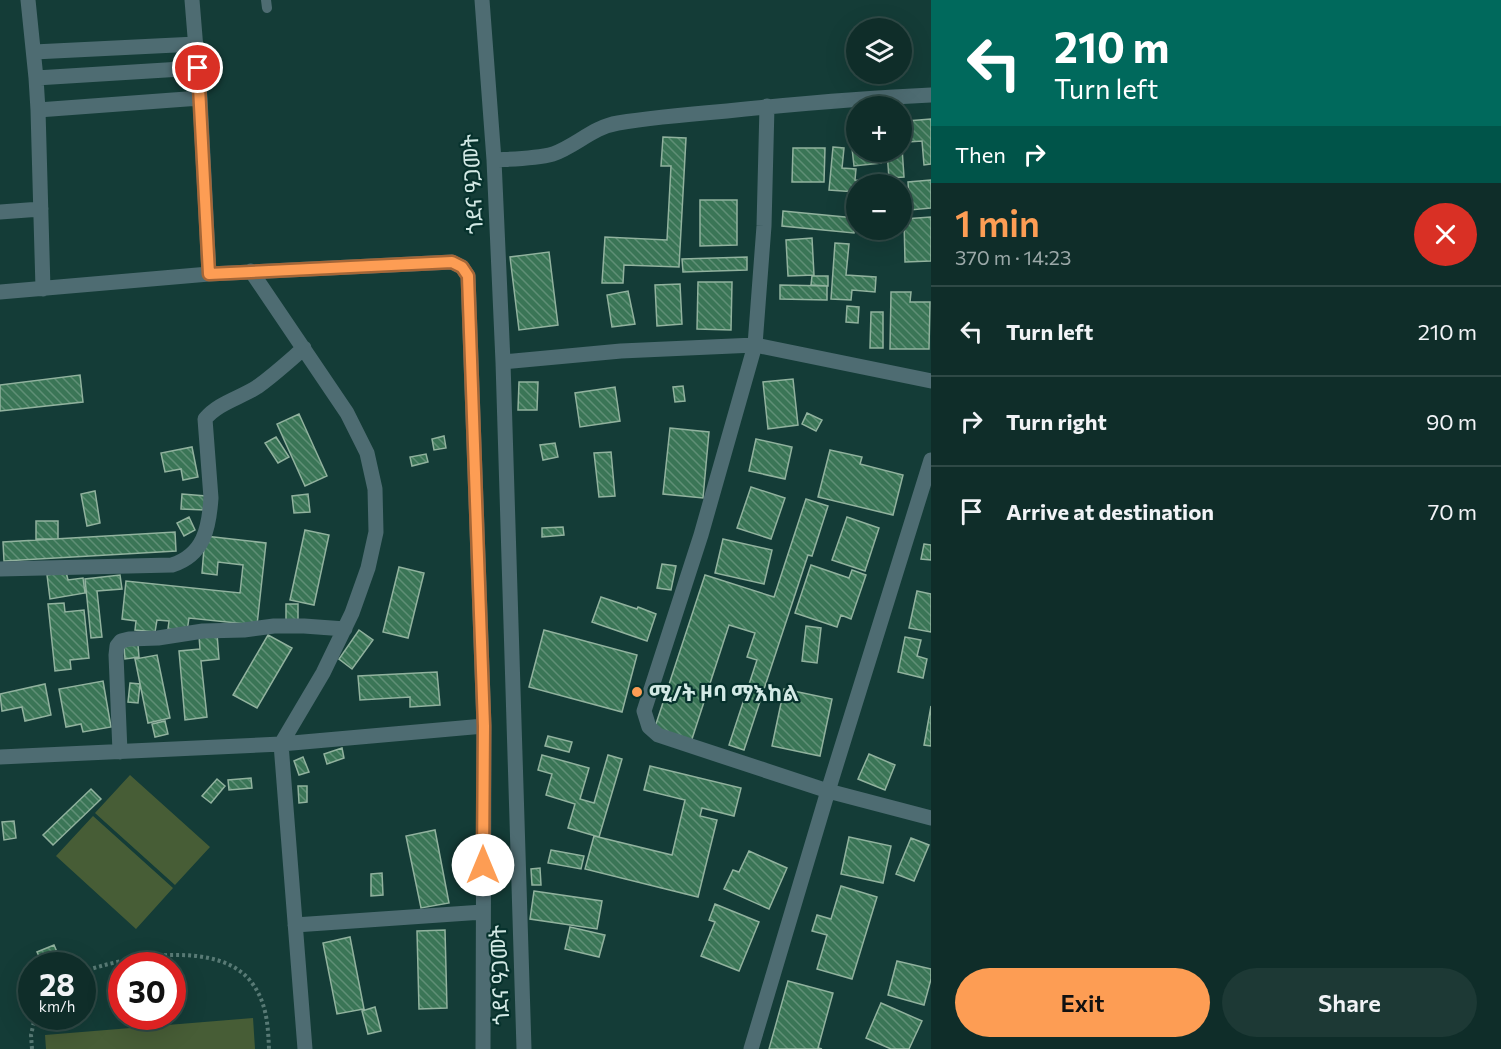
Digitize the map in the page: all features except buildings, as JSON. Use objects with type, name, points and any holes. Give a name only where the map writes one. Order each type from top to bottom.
[{"type":"street","points":[[28,0],[38,110],[43,289]]},
{"type":"street","points":[[192,0],[200,98],[209,274]]},
{"type":"street","name":"ጎደና ዓጋመት","points":[[482,0],[494,160],[503,362],[524,1049]]},
{"type":"street","points":[[34,52],[196,44]]},
{"type":"street","points":[[36,78],[198,68]]},
{"type":"street","points":[[494,160],[529,158],[553,153],[595,130],[615,123],[767,106],[931,95]]},
{"type":"street","points":[[38,110],[200,98]]},
{"type":"street","points":[[767,106],[764,226],[755,345],[701,535],[644,711],[649,727],[658,735],[828,791],[931,818]]},
{"type":"street","points":[[0,212],[41,209]]},
{"type":"street","points":[[0,292],[251,271],[452,262],[462,267],[468,276],[484,726],[483,1049]]},
{"type":"street","points":[[251,271],[347,413],[367,453],[375,489],[376,532],[370,559],[352,614],[323,673],[280,744],[305,1049]]},
{"type":"street","points":[[503,362],[621,351],[755,345],[931,381]]},
{"type":"street","points":[[0,569],[172,565],[190,557],[197,550],[210,511],[206,419],[216,409],[255,388],[304,348]]},
{"type":"street","points":[[751,1049],[931,460]]},
{"type":"street","points":[[120,752],[116,655],[117,646],[121,641],[203,631],[244,630],[274,626],[345,628]]},
{"type":"street","points":[[0,757],[280,744],[484,726]]},
{"type":"street","points":[[295,925],[483,912]]},
{"type":"path","points":[[96,967],[133,958],[199,956],[220,961],[240,970],[252,982],[261,999],[267,1018],[269,1049]]},
{"type":"path","points":[[32,1030],[33,1049]]},
{"type":"green space","points":[[130,775],[210,847],[175,885],[95,813]]},
{"type":"green space","points":[[93,816],[173,888],[136,929],[56,856]]},
{"type":"green space","points":[[253,1018],[255,1049],[46,1049],[45,1035],[108,1030],[186,1030],[186,1023]]},
{"type":"place","name":"ሚ/ት ዞባ ማእከል","points":[[637,692]]},
{"type":"route","points":[[198,68],[209,274],[452,262],[462,267],[468,276],[484,726],[483,865]]}]
